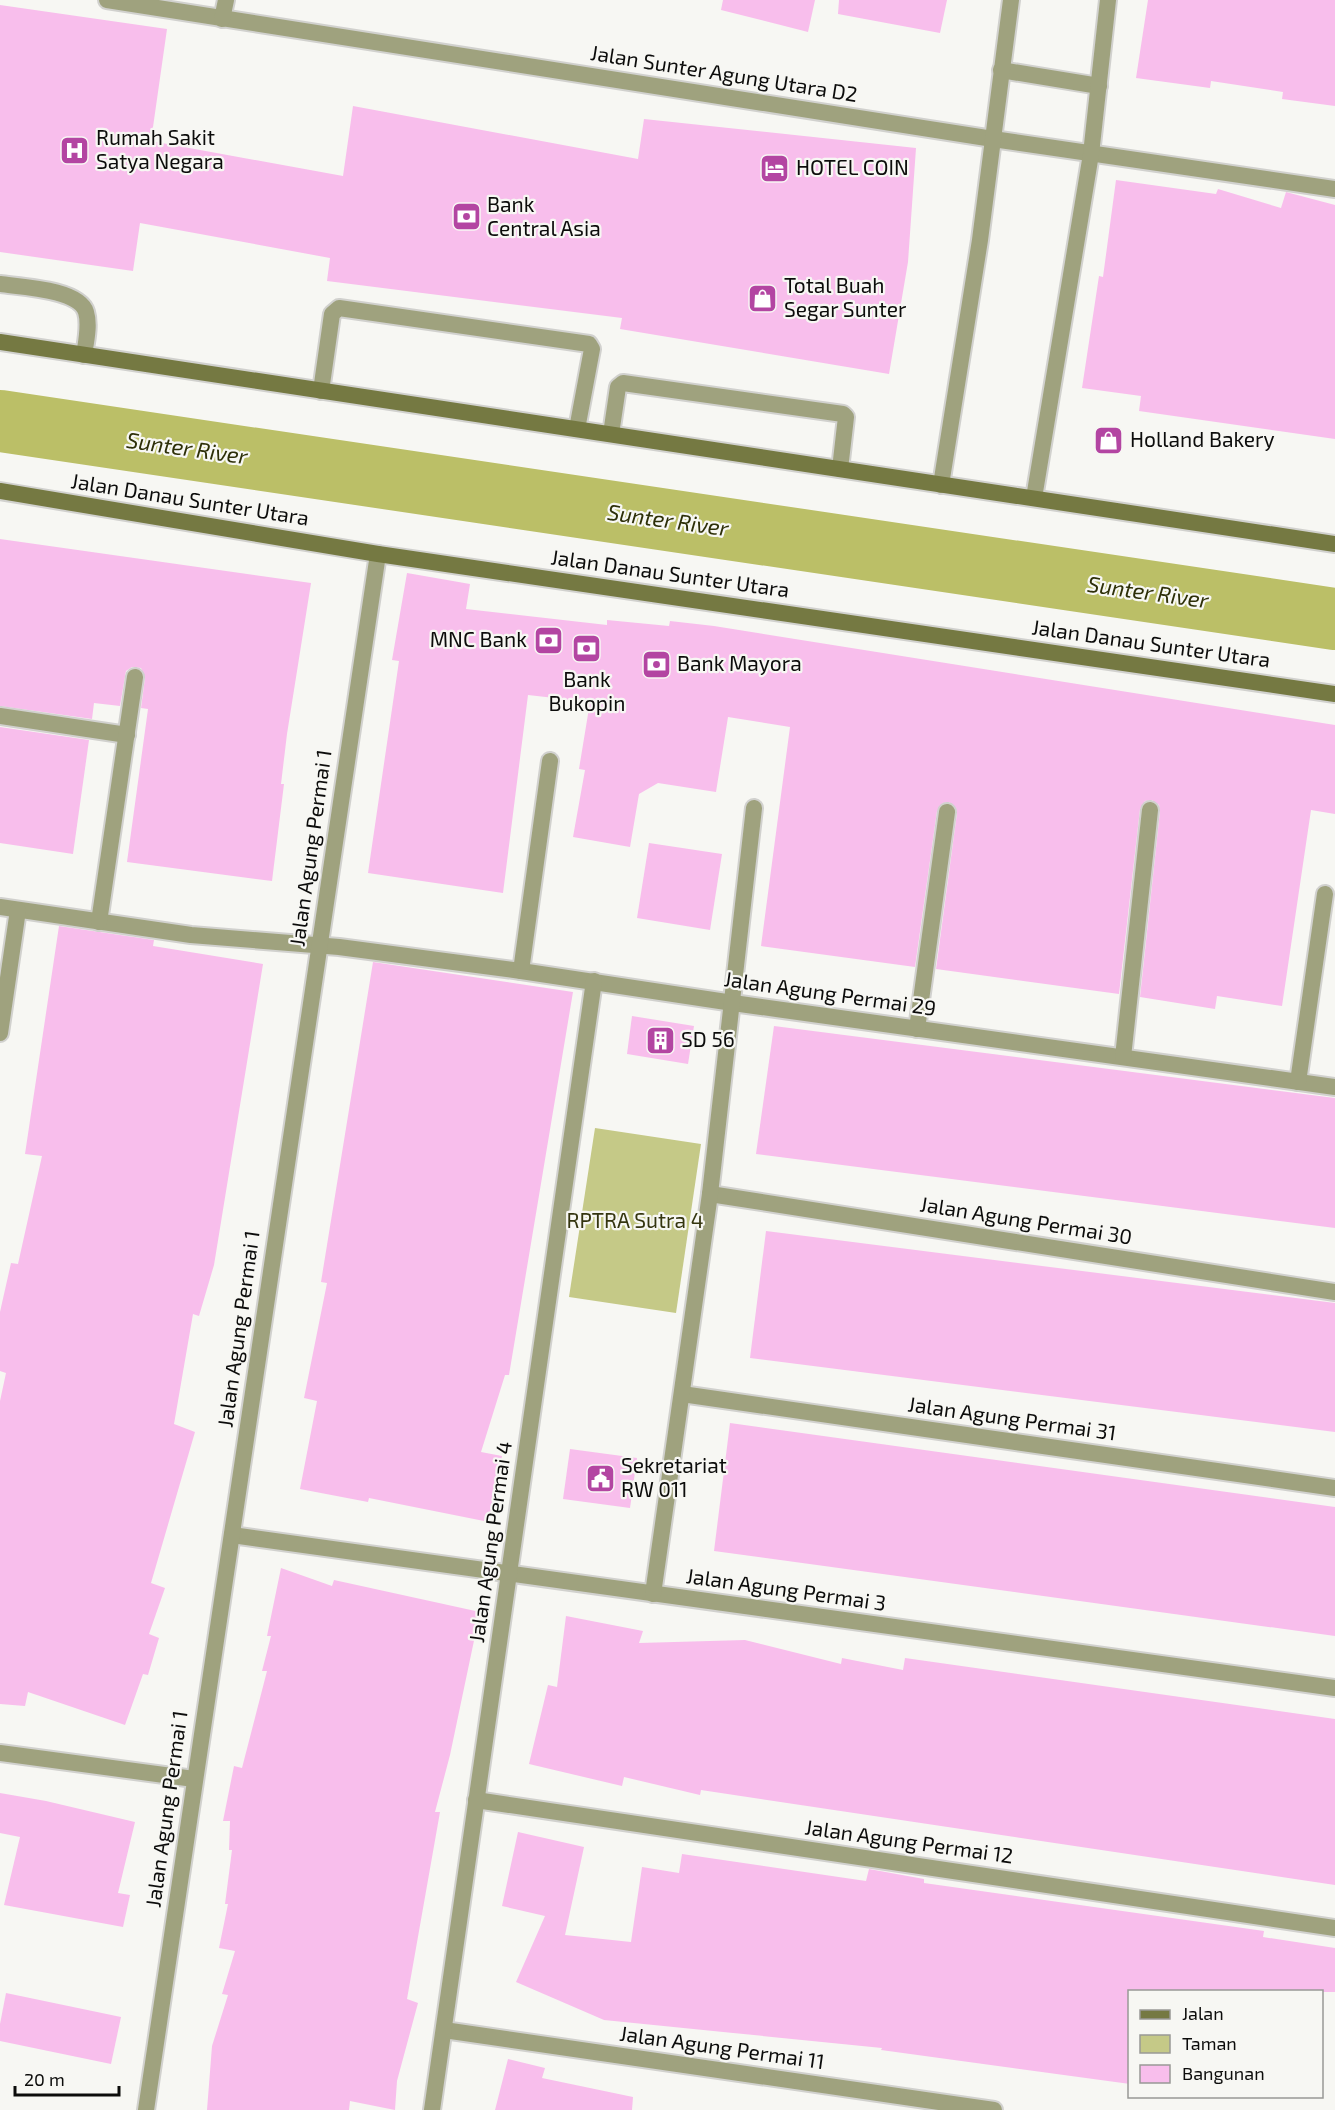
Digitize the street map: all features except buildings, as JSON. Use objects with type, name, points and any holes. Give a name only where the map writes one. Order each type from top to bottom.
[{"type":"main road","points":[[0,342],[1335,544]]},
{"type":"main road","name":"Jalan Danau Sunter Utara","points":[[0,491],[378,554],[1335,694]]},
{"type":"street","name":"Jalan Sunter Agung Utara D2","points":[[107,0],[993,139],[1091,154],[1157,161],[1335,189]]},
{"type":"street","points":[[222,19],[226,0]]},
{"type":"street","points":[[941,484],[980,240],[1011,0]]},
{"type":"street","points":[[1034,498],[1091,154],[1108,0]]},
{"type":"street","points":[[1001,70],[1099,86]]},
{"type":"street","points":[[0,284],[63,294],[81,303],[86,312],[87,327],[84,355]]},
{"type":"street","points":[[321,391],[332,314],[339,308],[589,344],[592,349],[577,429]]},
{"type":"street","points":[[611,434],[618,387],[623,383],[843,414],[846,417],[840,469]]},
{"type":"street","name":"Jalan Agung Permai 1","points":[[146,2110],[378,554]]},
{"type":"street","points":[[99,922],[135,677]]},
{"type":"street","points":[[0,716],[127,735]]},
{"type":"street","points":[[520,971],[550,761]]},
{"type":"street","points":[[653,1594],[710,1194],[754,808]]},
{"type":"street","points":[[1123,1057],[1150,810]]},
{"type":"street","points":[[917,1029],[947,812]]},
{"type":"street","points":[[1298,1082],[1325,894]]},
{"type":"street","name":"Jalan Agung Permai 29","points":[[0,907],[191,935],[319,945],[520,971],[1335,1087]]},
{"type":"street","points":[[0,1033],[18,910]]},
{"type":"street","name":"Jalan Agung Permai 4","points":[[432,2110],[594,981]]},
{"type":"street","name":"Jalan Agung Permai 30","points":[[710,1194],[1335,1292]]},
{"type":"street","name":"Jalan Agung Permai 31","points":[[682,1394],[1335,1488]]},
{"type":"street","name":"Jalan Agung Permai 3","points":[[232,1535],[1335,1688]]},
{"type":"street","points":[[0,1753],[194,1779]]},
{"type":"street","name":"Jalan Agung Permai 12","points":[[476,1800],[1335,1928]]},
{"type":"street","name":"Jalan Agung Permai 11","points":[[444,2030],[994,2110]]},
{"type":"green space","name":"RPTRA Sutra 4","points":[[595,1128],[701,1144],[676,1313],[569,1297]]},
{"type":"waterway","name":"Sunter River","points":[[0,421],[1335,619]]},
{"type":"place","name":"Rumah Sakit Satya Negara","points":[[75,150]]},
{"type":"place","name":"HOTEL COIN","points":[[775,168]]},
{"type":"place","name":"Bank Central Asia","points":[[466,217]]},
{"type":"place","name":"Total Buah Segar Sunter","points":[[763,298]]},
{"type":"place","name":"Holland Bakery","points":[[1109,440]]},
{"type":"place","name":"MNC Bank","points":[[548,640]]},
{"type":"place","name":"Bank Bukopin","points":[[587,649]]},
{"type":"place","name":"Bank Mayora","points":[[656,664]]},
{"type":"place","name":"SD 56","points":[[660,1040]]},
{"type":"place","name":"Sekretariat RW 011","points":[[600,1478]]}]
